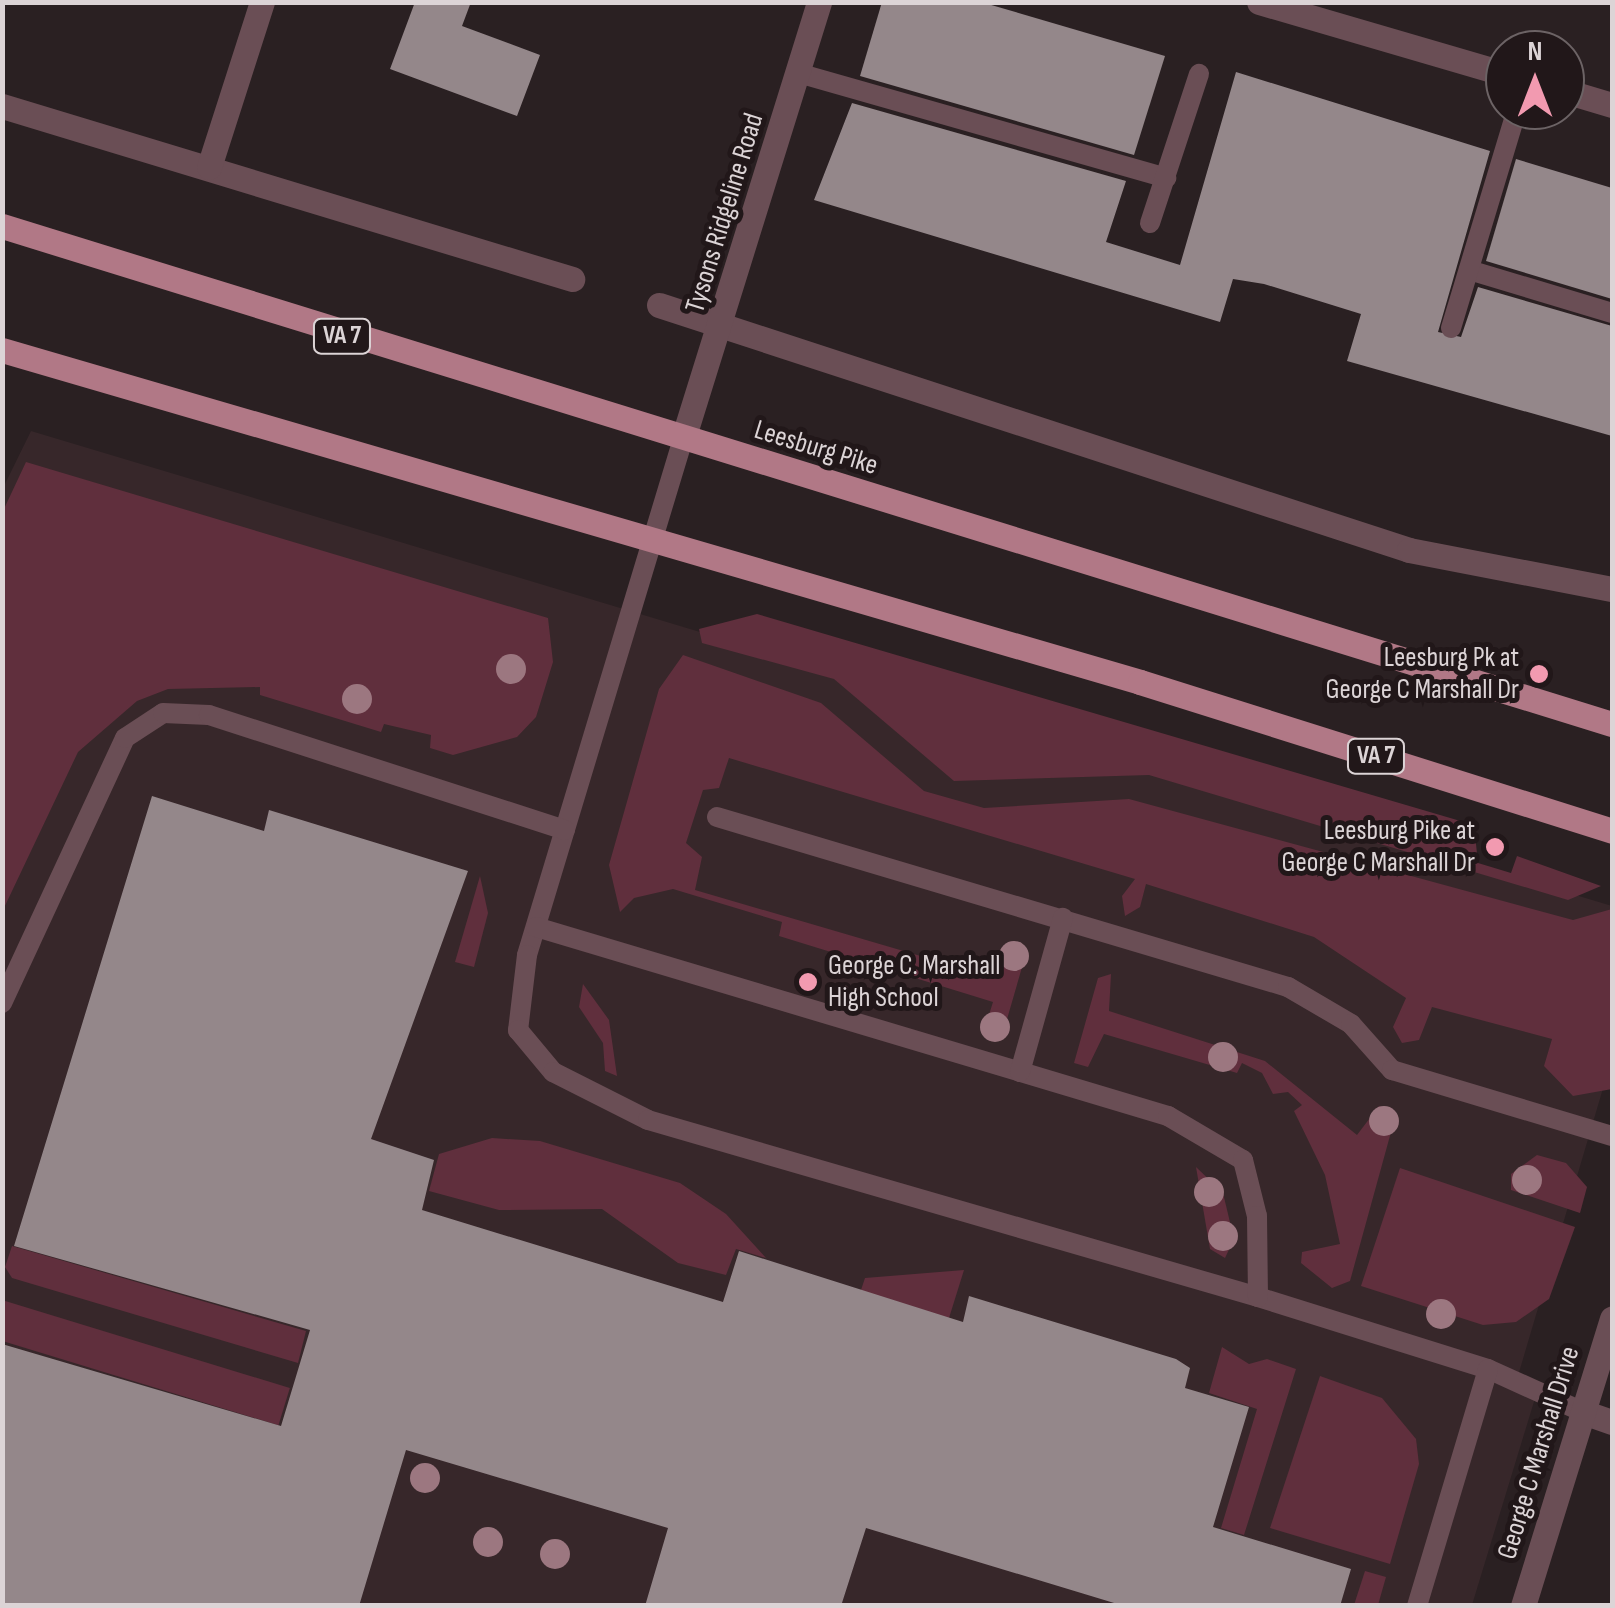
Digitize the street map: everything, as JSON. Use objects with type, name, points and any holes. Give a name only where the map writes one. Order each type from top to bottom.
[{"type":"main road","name":"Leesburg Pike","points":[[2,226],[1612,724]]},
{"type":"main road","name":"VA 7","points":[[2,350],[653,538],[1612,831]]},
{"type":"street","points":[[209,167],[262,2]]},
{"type":"street","name":"Tysons Ridgeline Road","points":[[683,439],[723,324],[820,2]]},
{"type":"street","points":[[1260,2],[1485,68]]},
{"type":"street","points":[[1585,97],[1612,105]]},
{"type":"street","points":[[2,106],[572,279]]},
{"type":"street","points":[[660,305],[1409,550],[1612,589]]},
{"type":"street","name":"George C Marshall Drive","points":[[1523,1606],[1612,1318]]},
{"type":"street","points":[[1583,1412],[1612,1422]]},
{"type":"lane","points":[[798,72],[1166,178]]},
{"type":"lane","points":[[1150,223],[1199,74]]},
{"type":"lane","points":[[1451,328],[1511,130]]},
{"type":"lane","points":[[1469,270],[1612,313]]},
{"type":"lane","points":[[683,439],[536,927],[518,1030],[570,1086],[648,1120],[1258,1296],[1488,1369],[1583,1412]]},
{"type":"lane","points":[[2,1003],[126,738],[163,713],[209,716],[565,830]]},
{"type":"lane","points":[[717,817],[1288,987],[1351,1024],[1392,1070],[1612,1136]]},
{"type":"lane","points":[[1020,1072],[1062,918]]},
{"type":"lane","points":[[536,927],[1168,1116],[1243,1160],[1257,1216],[1258,1296]]},
{"type":"lane","points":[[1417,1606],[1488,1369]]},
{"type":"shaded area","name":"George C. Marshall High School","points":[[31,431],[1612,906],[1612,1058],[1515,1386],[1536,1395],[1472,1605],[3,1605],[2,490]]},
{"type":"shaded area","points":[[26,462],[548,618],[553,662],[536,717],[517,737],[453,755],[430,748],[431,735],[384,724],[381,732],[260,695],[260,687],[168,689],[137,701],[78,752],[3,910],[3,511]]},
{"type":"shaded area","points":[[757,614],[1474,825],[1478,863],[1511,873],[1517,856],[1601,886],[1568,900],[1149,775],[954,781],[834,679],[702,643],[699,629]]},
{"type":"shaded area","points":[[683,655],[821,703],[924,791],[984,808],[1129,799],[1573,920],[1612,909],[1612,1089],[1573,1096],[1544,1066],[1552,1039],[1432,1007],[1419,1040],[1402,1043],[1393,1027],[1406,998],[1314,937],[1146,884],[1140,907],[1125,916],[1122,896],[1135,879],[729,758],[719,788],[703,790],[686,843],[702,857],[695,890],[999,979],[1010,946],[1027,950],[1001,1040],[983,1034],[993,1002],[779,936],[782,922],[673,889],[634,898],[620,912],[609,865],[659,689]]},
{"type":"shaded area","points":[[480,876],[488,913],[474,967],[455,962]]},
{"type":"shaded area","points":[[1111,974],[1109,1011],[1265,1061],[1357,1135],[1379,1106],[1396,1114],[1350,1281],[1332,1288],[1301,1263],[1302,1252],[1340,1244],[1325,1175],[1294,1111],[1302,1105],[1288,1092],[1273,1094],[1262,1073],[1242,1063],[1237,1073],[1104,1034],[1088,1067],[1074,1063],[1098,978]]},
{"type":"shaded area","points":[[583,984],[609,1020],[617,1076],[605,1071],[603,1043],[579,1007]]},
{"type":"shaded area","points":[[492,1138],[540,1141],[680,1183],[726,1214],[766,1258],[736,1249],[726,1275],[678,1263],[602,1209],[499,1210],[429,1191],[439,1154]]},
{"type":"shaded area","points":[[1537,1155],[1566,1163],[1587,1187],[1580,1213],[1511,1190],[1511,1174]]},
{"type":"shaded area","points":[[1196,1167],[1223,1193],[1234,1239],[1225,1258],[1210,1249]]},
{"type":"shaded area","points":[[1400,1168],[1575,1227],[1549,1299],[1516,1322],[1483,1325],[1361,1286]]},
{"type":"shaded area","points":[[12,1246],[306,1331],[298,1363],[12,1278],[5,1267]]},
{"type":"shaded area","points":[[964,1270],[949,1318],[821,1410],[865,1278]]},
{"type":"shaded area","points":[[2,1300],[290,1388],[278,1425],[2,1341]]},
{"type":"shaded area","points":[[1222,1347],[1249,1364],[1267,1359],[1296,1369],[1244,1535],[1221,1528],[1257,1409],[1209,1393]]},
{"type":"shaded area","points":[[1320,1376],[1382,1398],[1416,1439],[1419,1464],[1390,1564],[1270,1528]]},
{"type":"shaded area","points":[[1365,1571],[1386,1577],[1378,1605],[1354,1605]]},
{"type":"building","points":[[415,2],[471,2],[462,26],[540,55],[517,116],[390,69]]},
{"type":"building","points":[[882,2],[981,2],[1165,56],[1134,155],[860,76]]},
{"type":"building","points":[[1236,72],[1490,151],[1438,332],[1461,337],[1478,287],[1612,326],[1612,436],[1347,361],[1361,314],[1264,284],[1233,279],[1220,322],[814,200],[852,103],[1126,181],[1106,242],[1180,265]]},
{"type":"building","points":[[1516,159],[1612,188],[1612,299],[1486,261]]},
{"type":"building","points":[[152,796],[264,831],[269,810],[468,871],[371,1139],[434,1160],[422,1210],[723,1302],[739,1251],[963,1322],[969,1296],[1176,1359],[1190,1368],[1185,1388],[1249,1407],[1213,1527],[1351,1569],[1340,1606],[1124,1606],[866,1528],[841,1606],[645,1606],[668,1528],[406,1450],[359,1606],[2,1606],[2,1344],[281,1426],[310,1330],[14,1246]]},
{"type":"place","name":"Leesburg Pk at George C Marshall Dr","points":[[1539,674]]},
{"type":"place","name":"Leesburg Pike at George C Marshall Dr","points":[[1495,847]]},
{"type":"place","name":"George C. Marshall High School","points":[[808,982]]}]
